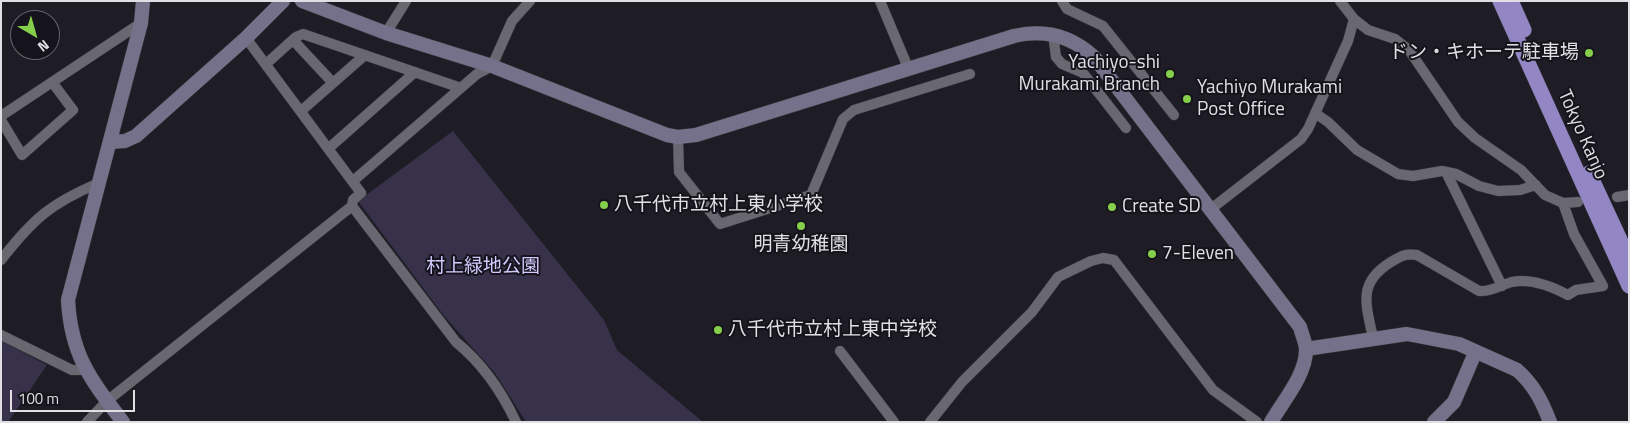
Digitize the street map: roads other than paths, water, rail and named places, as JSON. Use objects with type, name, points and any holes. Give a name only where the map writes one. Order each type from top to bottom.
[{"type":"highway","name":"Tokyo Kanjo","points":[[1500,1],[1629,286]]},
{"type":"highway","name":"Tokyo Kanjo","points":[[1511,1],[1629,260]]},
{"type":"street","points":[[123,422],[85,370],[75,346],[69,324],[68,300],[141,23],[143,1]]},
{"type":"street","points":[[110,142],[125,141],[136,136],[246,38],[283,1]]},
{"type":"street","points":[[302,1],[386,33],[492,66],[667,135],[678,137],[696,135],[1014,36],[1035,32],[1052,34],[1075,42],[1094,57],[1212,209],[1300,327],[1306,349],[1305,358],[1295,382],[1271,422]]},
{"type":"street","points":[[386,33],[406,1]]},
{"type":"street","points":[[353,181],[477,74],[492,66],[512,21],[530,1]]},
{"type":"street","points":[[880,1],[909,70]]},
{"type":"street","points":[[1062,1],[1067,9],[1103,26],[1174,114]]},
{"type":"street","points":[[1340,1],[1354,19],[1368,30],[1395,39],[1405,46],[1458,122],[1475,138],[1521,170],[1544,195],[1563,203],[1578,202]]},
{"type":"street","points":[[1212,209],[1301,139],[1308,129],[1348,40],[1354,19]]},
{"type":"street","points":[[1,116],[141,23]]},
{"type":"street","points":[[266,64],[292,40],[303,34],[461,88]]},
{"type":"street","points":[[1052,34],[1056,57],[1062,64],[1083,73],[1126,128]]},
{"type":"street","points":[[87,422],[107,401],[352,206],[353,200],[361,193],[246,38]]},
{"type":"street","points":[[292,40],[333,83]]},
{"type":"street","points":[[301,111],[365,55]]},
{"type":"street","points":[[329,148],[415,72]]},
{"type":"street","points":[[678,137],[679,172],[720,224],[811,195],[844,120],[854,110],[970,74]]},
{"type":"street","points":[[1,120],[22,155],[73,110],[52,82]]},
{"type":"street","points":[[1315,113],[1328,122],[1357,150],[1398,174],[1413,176],[1446,172],[1456,174],[1479,186],[1498,191],[1520,190],[1536,185]]},
{"type":"street","points":[[1446,172],[1502,286]]},
{"type":"street","points":[[1,260],[26,228],[49,208],[70,195],[99,183]]},
{"type":"street","points":[[1617,197],[1629,195]]},
{"type":"street","points":[[1373,338],[1366,291],[1370,280],[1382,268],[1401,256],[1417,255],[1479,290],[1487,292],[1514,282],[1539,284],[1556,288],[1568,296],[1576,290],[1603,286],[1574,234],[1563,203]]},
{"type":"street","points":[[352,206],[456,342],[474,357],[502,394],[516,422]]},
{"type":"street","points":[[930,422],[962,382],[1032,312],[1058,277],[1090,261],[1103,258],[1114,260],[1213,390],[1257,422]]},
{"type":"street","points":[[1306,349],[1407,334],[1459,344],[1475,353],[1517,370],[1541,399],[1550,422]]},
{"type":"street","points":[[1,336],[72,370],[85,370]]},
{"type":"street","points":[[840,351],[894,422]]},
{"type":"street","points":[[1434,422],[1454,402],[1475,353]]},
{"type":"place","name":"ドン・キホーテ駐車場","points":[[1589,53]]},
{"type":"place","name":"Yachiyo-shi Murakami Branch","points":[[1170,74]]},
{"type":"place","name":"Yachiyo Murakami Post Office","points":[[1187,99]]},
{"type":"place","name":"八千代市立村上東小学校","points":[[604,205]]},
{"type":"place","name":"Create SD","points":[[1112,207]]},
{"type":"place","name":"明青幼稚園","points":[[801,226]]},
{"type":"place","name":"7-Eleven","points":[[1152,254]]},
{"type":"place","name":"八千代市立村上東中学校","points":[[718,330]]},
{"type":"park label","name":"村上緑地公園","points":[[483,267]]}]
